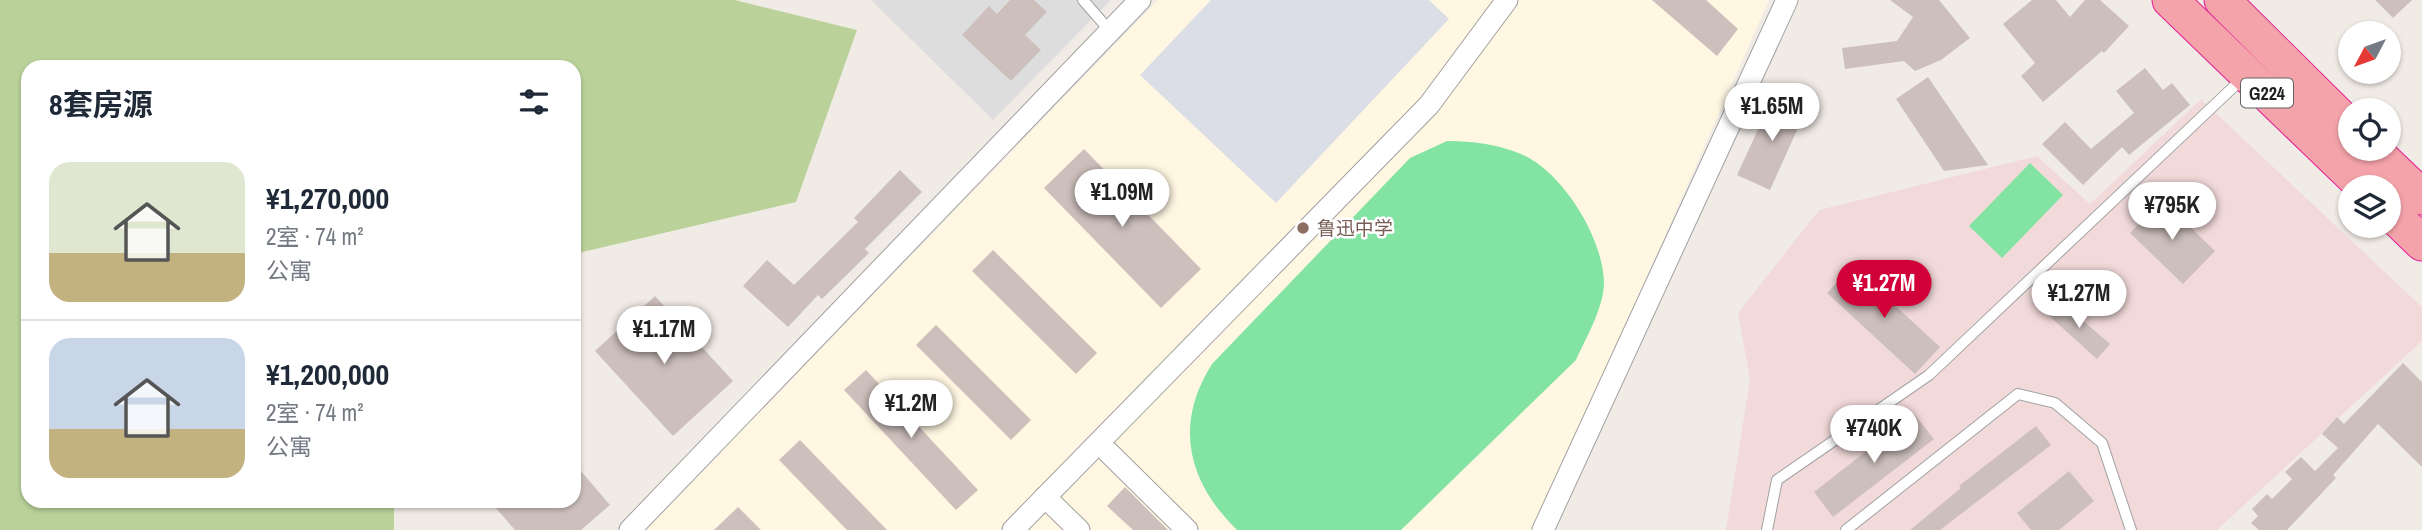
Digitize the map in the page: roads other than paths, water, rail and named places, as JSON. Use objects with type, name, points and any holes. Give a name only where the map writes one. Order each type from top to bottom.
[{"type":"highway","name":"G224","points":[[2170,0],[2352,175]]},
{"type":"highway","name":"G224","points":[[2222,0],[2338,115]]},
{"type":"highway","points":[[2384,161],[2422,197]]},
{"type":"highway","points":[[2401,223],[2422,243]]},
{"type":"street","points":[[630,530],[1140,0]]},
{"type":"street","points":[[1013,530],[1429,105],[1507,0]]},
{"type":"street","points":[[1543,530],[1787,0]]},
{"type":"street","points":[[1108,452],[1186,530]]},
{"type":"street","points":[[1045,497],[1079,530]]},
{"type":"lane","points":[[1083,0],[1110,31]]},
{"type":"lane","points":[[1767,530],[1777,480],[1929,375],[2247,74]]},
{"type":"lane","points":[[1846,530],[2018,394],[2054,403],[2102,443],[2131,530]]},
{"type":"place","name":"鲁迅中学","points":[[1303,228]]}]
